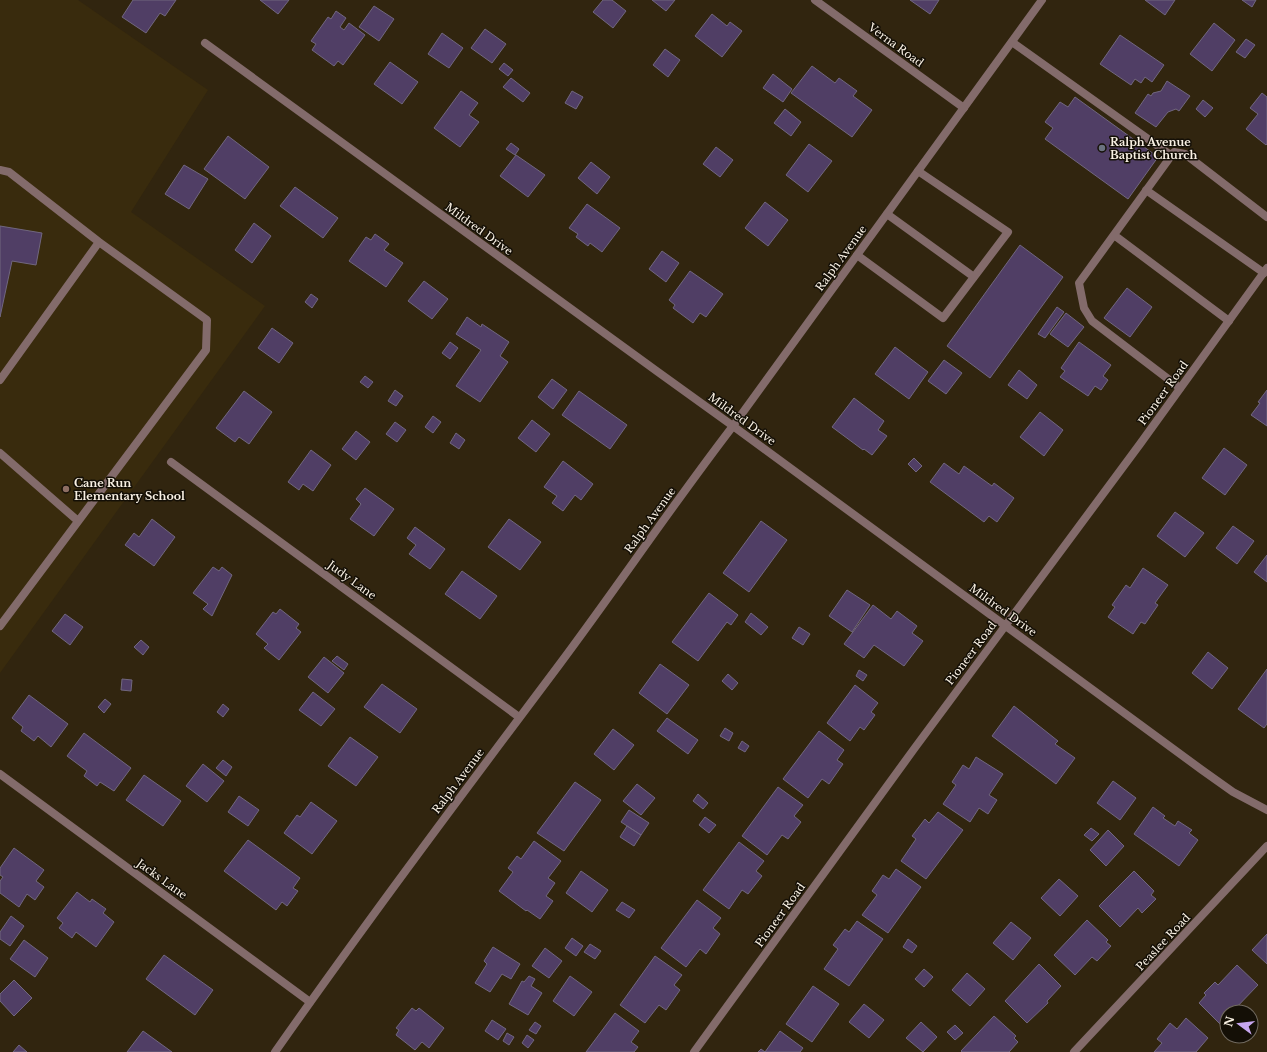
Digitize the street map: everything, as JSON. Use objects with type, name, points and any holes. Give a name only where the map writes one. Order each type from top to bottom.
[{"type":"street","name":"Verna Road","points":[[815,0],[964,108]]},
{"type":"street","name":"Ralph Avenue","points":[[275,1052],[362,929],[564,658],[1042,0]]},
{"type":"street","name":"Mildred Drive","points":[[205,42],[651,368],[733,426],[1202,770],[1233,792],[1267,810]]},
{"type":"street","points":[[1012,42],[1172,156]]},
{"type":"street","points":[[1180,388],[1092,321],[1084,308],[1079,283],[1174,152],[1185,154],[1267,217]]},
{"type":"street","points":[[0,170],[9,172],[99,242],[207,320],[206,350],[0,626]]},
{"type":"street","points":[[857,255],[943,318],[1008,232],[918,171]]},
{"type":"street","points":[[1146,190],[1265,271]]},
{"type":"street","points":[[887,214],[974,277]]},
{"type":"street","points":[[1114,235],[1229,321]]},
{"type":"street","points":[[0,380],[99,242]]},
{"type":"street","name":"Pioneer Road","points":[[694,1052],[904,762],[1006,626],[1265,271]]},
{"type":"street","points":[[0,453],[78,521]]},
{"type":"street","name":"Judy Lane","points":[[171,462],[519,717]]},
{"type":"street","points":[[0,612],[8,615]]},
{"type":"street","name":"Jacks Lane","points":[[0,774],[310,1002]]},
{"type":"street","name":"Peaslee Road","points":[[1074,1052],[1267,846]]},
{"type":"shaded area","name":"Cane Run Elementary School","points":[[0,0],[78,0],[208,90],[131,212],[265,306],[0,673]]},
{"type":"building","points":[[133,0],[176,0],[165,16],[160,13],[146,33],[122,17]]},
{"type":"building","points":[[260,0],[289,0],[278,14]]},
{"type":"building","points":[[603,0],[612,0],[626,11],[613,28],[593,12]]},
{"type":"building","points":[[652,0],[675,0],[666,11]]},
{"type":"building","points":[[910,0],[939,0],[930,14]]},
{"type":"building","points":[[1145,0],[1175,0],[1165,15]]},
{"type":"building","points":[[1242,0],[1256,0],[1252,7]]},
{"type":"building","points":[[374,6],[394,19],[379,41],[359,27]]},
{"type":"building","points":[[336,11],[346,18],[340,27],[344,30],[349,23],[365,35],[343,65],[338,61],[334,66],[312,50],[316,44],[311,41],[328,17],[331,19]]},
{"type":"building","points":[[712,14],[727,26],[730,22],[742,31],[722,57],[695,36]]},
{"type":"building","points":[[1214,23],[1235,40],[1212,71],[1190,54]]},
{"type":"building","points":[[485,29],[506,44],[492,63],[471,48]]},
{"type":"building","points":[[442,33],[463,48],[449,68],[428,54]]},
{"type":"building","points":[[1120,35],[1164,65],[1152,82],[1145,77],[1141,83],[1135,79],[1131,85],[1100,64]]},
{"type":"building","points":[[1246,39],[1255,45],[1245,58],[1236,52]]},
{"type":"building","points":[[665,49],[680,60],[668,77],[653,65]]},
{"type":"building","points":[[390,62],[418,82],[402,104],[374,84]]},
{"type":"building","points":[[504,63],[513,70],[508,76],[499,69]]},
{"type":"building","points":[[812,66],[835,83],[839,78],[857,91],[853,96],[872,110],[852,137],[791,93]]},
{"type":"building","points":[[773,74],[792,89],[783,102],[763,88]]},
{"type":"building","points":[[511,78],[530,93],[523,102],[503,87]]},
{"type":"building","points":[[1167,81],[1190,96],[1179,111],[1176,109],[1168,112],[1156,127],[1135,113],[1148,94],[1151,96],[1153,93],[1161,91]]},
{"type":"building","points":[[461,91],[478,103],[469,115],[479,122],[460,147],[434,128]]},
{"type":"building","points":[[572,91],[583,97],[576,109],[565,103]]},
{"type":"building","points":[[1262,93],[1267,97],[1266,145],[1246,129],[1258,114],[1250,108]]},
{"type":"building","name":"Ralph Avenue Baptist Church","points":[[1075,97],[1158,157],[1128,199],[1045,139],[1053,128],[1045,122],[1060,102],[1068,107]]},
{"type":"building","points":[[1203,100],[1213,108],[1205,117],[1196,109]]},
{"type":"building","points":[[785,109],[801,122],[791,136],[774,123]]},
{"type":"building","points":[[228,136],[269,167],[245,199],[204,169]]},
{"type":"building","points":[[511,143],[519,149],[515,155],[506,149]]},
{"type":"building","points":[[809,144],[832,161],[808,192],[786,175]]},
{"type":"building","points":[[716,147],[733,160],[720,177],[703,164]]},
{"type":"building","points":[[516,155],[545,175],[528,197],[500,176]]},
{"type":"building","points":[[591,162],[610,177],[597,194],[578,178]]},
{"type":"building","points":[[184,165],[208,179],[189,209],[165,194]]},
{"type":"building","points":[[295,187],[338,218],[323,238],[280,206]]},
{"type":"building","points":[[765,202],[788,220],[768,246],[745,228]]},
{"type":"building","points":[[587,204],[620,228],[602,252],[590,243],[588,246],[576,237],[578,234],[569,228]]},
{"type":"building","points":[[254,223],[271,236],[252,263],[235,250]]},
{"type":"building","points":[[0,226],[42,233],[36,265],[12,261],[0,317]]},
{"type":"building","points":[[375,234],[389,244],[384,250],[403,263],[386,287],[349,261],[366,237],[371,240]]},
{"type":"building","points":[[1020,245],[1063,277],[990,378],[947,346]]},
{"type":"building","points":[[662,251],[679,263],[666,282],[649,269]]},
{"type":"building","points":[[690,271],[723,294],[706,317],[700,313],[693,323],[673,308],[675,305],[669,300]]},
{"type":"building","points":[[424,281],[448,299],[432,319],[408,301]]},
{"type":"building","points":[[1127,288],[1152,307],[1130,337],[1104,318]]},
{"type":"building","points":[[311,294],[318,299],[312,308],[305,302]]},
{"type":"building","points":[[1057,307],[1064,312],[1045,338],[1038,334]]},
{"type":"building","points":[[1066,313],[1084,327],[1068,347],[1050,334]]},
{"type":"building","points":[[467,317],[481,327],[482,324],[509,342],[500,356],[508,362],[480,402],[456,386],[481,350],[456,334]]},
{"type":"building","points":[[272,328],[293,343],[279,363],[258,348]]},
{"type":"building","points":[[450,342],[458,348],[450,359],[442,353]]},
{"type":"building","points":[[1079,342],[1111,365],[1103,376],[1108,380],[1101,390],[1095,386],[1088,396],[1060,377],[1065,371],[1061,368]]},
{"type":"building","points":[[895,347],[928,372],[909,399],[875,374]]},
{"type":"building","points":[[944,360],[962,373],[946,394],[928,381]]},
{"type":"building","points":[[1019,370],[1037,385],[1027,399],[1008,385]]},
{"type":"building","points":[[365,376],[373,382],[368,388],[360,382]]},
{"type":"building","points":[[552,379],[567,390],[553,409],[538,397]]},
{"type":"building","points":[[395,390],[403,396],[396,406],[388,401]]},
{"type":"building","points":[[1267,390],[1267,426],[1251,415]]},
{"type":"building","points":[[244,391],[272,412],[249,444],[239,437],[235,442],[216,428]]},
{"type":"building","points":[[579,391],[627,425],[610,449],[562,415]]},
{"type":"building","points":[[854,398],[884,421],[878,430],[887,436],[872,455],[832,427]]},
{"type":"building","points":[[1040,412],[1063,430],[1044,456],[1020,437]]},
{"type":"building","points":[[433,416],[441,422],[433,433],[425,427]]},
{"type":"building","points":[[532,420],[550,434],[536,452],[518,438]]},
{"type":"building","points":[[395,422],[406,430],[397,442],[386,434]]},
{"type":"building","points":[[356,431],[370,442],[356,460],[342,449]]},
{"type":"building","points":[[456,433],[465,440],[459,449],[450,443]]},
{"type":"building","points":[[1224,448],[1247,465],[1225,495],[1202,478]]},
{"type":"building","points":[[311,450],[331,465],[313,491],[303,484],[299,490],[288,482]]},
{"type":"building","points":[[914,458],[922,466],[916,472],[908,464]]},
{"type":"building","points":[[563,461],[593,484],[581,500],[575,495],[563,511],[552,503],[557,496],[544,487]]},
{"type":"building","points":[[944,463],[959,474],[964,466],[992,486],[994,483],[1014,498],[997,522],[989,516],[984,522],[930,482]]},
{"type":"building","points":[[365,488],[394,509],[374,536],[350,519],[361,504],[356,499]]},
{"type":"building","points":[[1175,512],[1204,533],[1185,557],[1157,536]]},
{"type":"building","points":[[152,519],[175,537],[154,566],[125,545],[134,533],[139,537]]},
{"type":"building","points":[[509,519],[541,542],[520,570],[488,547]]},
{"type":"building","points":[[761,521],[787,540],[749,592],[723,573]]},
{"type":"building","points":[[1233,526],[1254,541],[1237,564],[1216,548]]},
{"type":"building","points":[[415,527],[445,549],[430,569],[409,554],[416,545],[407,538]]},
{"type":"building","points":[[1267,555],[1267,582],[1254,572]]},
{"type":"building","points":[[213,567],[219,571],[222,567],[232,575],[212,616],[203,609],[208,604],[193,593]]},
{"type":"building","points":[[1143,568],[1168,585],[1155,603],[1158,605],[1145,624],[1141,622],[1133,634],[1108,617],[1115,607],[1112,605],[1126,585],[1130,588]]},
{"type":"building","points":[[462,571],[497,596],[480,619],[445,594]]},
{"type":"building","points":[[847,590],[870,605],[852,632],[829,616]]},
{"type":"building","points":[[709,593],[738,615],[731,625],[727,622],[698,661],[672,642]]},
{"type":"building","points":[[873,605],[891,619],[897,611],[917,626],[912,633],[923,641],[904,666],[874,645],[864,658],[844,644]]},
{"type":"building","points":[[280,609],[299,624],[296,628],[301,632],[279,660],[264,648],[268,644],[256,634],[273,612],[276,614]]},
{"type":"building","points":[[751,613],[768,627],[761,635],[745,622]]},
{"type":"building","points":[[65,614],[83,627],[70,645],[52,631]]},
{"type":"building","points":[[799,627],[810,634],[803,645],[792,638]]},
{"type":"building","points":[[141,640],[149,647],[143,655],[134,647]]},
{"type":"building","points":[[1208,652],[1228,668],[1212,689],[1192,673]]},
{"type":"building","points":[[337,656],[348,664],[344,670],[332,661]]},
{"type":"building","points":[[324,657],[344,673],[328,693],[308,677]]},
{"type":"building","points":[[660,664],[689,685],[667,714],[639,693]]},
{"type":"building","points":[[1267,669],[1267,724],[1264,728],[1238,709]]},
{"type":"building","points":[[859,670],[867,675],[863,681],[856,676]]},
{"type":"building","points":[[728,674],[738,683],[732,690],[722,681]]},
{"type":"building","points":[[122,679],[132,680],[131,691],[121,690]]},
{"type":"building","points":[[382,684],[417,709],[400,733],[364,707]]},
{"type":"building","points":[[855,685],[878,703],[871,712],[875,715],[864,730],[860,727],[850,741],[827,723]]},
{"type":"building","points":[[313,692],[335,709],[321,726],[299,710]]},
{"type":"building","points":[[29,695],[68,724],[51,747],[38,736],[34,741],[21,731],[23,727],[12,718]]},
{"type":"building","points":[[105,699],[111,704],[104,713],[98,707]]},
{"type":"building","points":[[223,704],[229,709],[223,717],[217,712]]},
{"type":"building","points":[[1014,706],[1058,741],[1055,744],[1075,758],[1056,784],[992,736]]},
{"type":"building","points":[[667,718],[698,740],[688,754],[657,731]]},
{"type":"building","points":[[725,728],[733,733],[729,741],[720,736]]},
{"type":"building","points":[[613,729],[634,745],[614,770],[594,754]]},
{"type":"building","points":[[819,731],[844,750],[837,760],[843,764],[829,784],[822,779],[808,798],[783,779]]},
{"type":"building","points":[[84,733],[131,768],[114,791],[100,782],[97,786],[84,776],[87,771],[67,756]]},
{"type":"building","points":[[350,737],[378,757],[356,786],[328,766]]},
{"type":"building","points":[[742,741],[749,746],[745,752],[738,748]]},
{"type":"building","points":[[976,757],[1003,774],[989,795],[997,800],[988,814],[979,808],[970,822],[943,804],[956,785],[952,782],[963,765],[969,769]]},
{"type":"building","points":[[223,760],[232,767],[226,776],[216,768]]},
{"type":"building","points":[[203,764],[224,781],[207,802],[186,786]]},
{"type":"building","points":[[144,775],[181,801],[163,826],[126,800]]},
{"type":"building","points":[[1113,781],[1136,798],[1120,820],[1097,803]]},
{"type":"building","points":[[575,782],[601,800],[564,851],[537,833]]},
{"type":"building","points":[[637,784],[655,798],[641,815],[623,801]]},
{"type":"building","points":[[778,787],[803,805],[794,816],[801,822],[788,839],[782,835],[767,855],[742,836]]},
{"type":"building","points":[[698,794],[708,803],[703,809],[693,801]]},
{"type":"building","points":[[239,796],[259,810],[248,826],[228,812]]},
{"type":"building","points":[[311,802],[337,821],[312,854],[284,833],[297,815],[300,817]]},
{"type":"building","points":[[1153,807],[1165,816],[1163,818],[1175,826],[1178,821],[1192,830],[1189,833],[1198,840],[1179,866],[1134,834]]},
{"type":"building","points":[[629,810],[649,823],[641,835],[621,822]]},
{"type":"building","points":[[938,812],[963,830],[926,879],[901,861],[916,839],[912,836],[925,819],[929,823]]},
{"type":"building","points":[[705,817],[716,825],[709,833],[699,825]]},
{"type":"building","points":[[627,826],[641,835],[634,846],[620,837]]},
{"type":"building","points":[[1091,828],[1099,834],[1092,841],[1084,835]]},
{"type":"building","points":[[1108,830],[1124,846],[1106,866],[1090,850]]},
{"type":"building","points":[[248,840],[300,878],[293,888],[298,891],[287,906],[282,902],[276,910],[224,871]]},
{"type":"building","points":[[534,841],[561,861],[548,878],[555,883],[546,896],[553,901],[540,919],[527,910],[526,911],[499,891],[513,872],[508,868],[517,856],[521,859]]},
{"type":"building","points":[[739,842],[764,861],[756,871],[762,876],[748,894],[742,890],[729,909],[703,890]]},
{"type":"building","points":[[14,848],[44,870],[36,881],[44,887],[35,900],[27,894],[19,907],[0,893],[0,881],[3,877],[0,875],[0,868]]},
{"type":"building","points":[[896,869],[921,887],[888,933],[862,915],[877,895],[872,891],[883,875],[889,879]]},
{"type":"building","points":[[581,871],[608,890],[592,912],[566,893]]},
{"type":"building","points":[[1134,871],[1154,891],[1151,895],[1156,899],[1142,913],[1138,908],[1120,927],[1099,906]]},
{"type":"building","points":[[1059,879],[1078,896],[1060,916],[1041,898]]},
{"type":"building","points":[[77,892],[90,902],[92,899],[106,909],[103,913],[114,922],[96,947],[76,932],[72,938],[59,928],[63,923],[57,918]]},
{"type":"building","points":[[697,900],[721,918],[713,928],[720,934],[706,954],[700,949],[686,967],[661,948]]},
{"type":"building","points":[[622,902],[635,910],[629,918],[616,910]]},
{"type":"building","points":[[11,916],[24,926],[10,946],[0,939],[0,932]]},
{"type":"building","points":[[1087,920],[1108,940],[1106,942],[1111,946],[1097,961],[1092,957],[1075,975],[1054,955]]},
{"type":"building","points":[[857,921],[883,939],[849,986],[824,969],[838,949],[833,945],[845,929],[849,932]]},
{"type":"building","points":[[1011,922],[1031,938],[1013,960],[993,943]]},
{"type":"building","points":[[1267,934],[1267,964],[1252,950]]},
{"type":"building","points":[[572,938],[583,946],[576,956],[565,948]]},
{"type":"building","points":[[908,939],[917,946],[912,953],[903,947]]},
{"type":"building","points":[[24,940],[48,958],[35,977],[10,959]]},
{"type":"building","points":[[590,944],[601,951],[595,959],[584,952]]},
{"type":"building","points":[[493,947],[520,964],[511,979],[502,974],[490,992],[475,983],[487,964],[484,961]]},
{"type":"building","points":[[545,948],[562,961],[549,978],[532,966]]},
{"type":"building","points":[[164,955],[213,990],[195,1015],[146,979]]},
{"type":"building","points":[[655,956],[682,975],[674,985],[680,990],[666,1010],[659,1005],[645,1023],[620,1005]]},
{"type":"building","points":[[1039,964],[1061,986],[1047,1001],[1048,1003],[1027,1023],[1005,1001]]},
{"type":"building","points":[[1237,965],[1258,985],[1240,1004],[1219,1004],[1219,1023],[1199,1003],[1206,995],[1204,993],[1215,982],[1218,985]]},
{"type":"building","points":[[924,969],[933,977],[924,987],[915,979]]},
{"type":"building","points":[[967,973],[985,989],[970,1006],[952,990]]},
{"type":"building","points":[[529,976],[535,979],[531,986],[542,993],[528,1015],[509,1004],[522,981],[524,982]]},
{"type":"building","points":[[570,976],[592,992],[574,1016],[553,1001]]},
{"type":"building","points":[[14,980],[32,998],[14,1016],[0,1001],[0,994]]},
{"type":"building","points":[[813,986],[839,1004],[812,1042],[786,1024]]},
{"type":"building","points":[[864,1004],[884,1020],[869,1038],[849,1022]]},
{"type":"building","points":[[412,1008],[416,1011],[419,1008],[444,1028],[429,1048],[422,1042],[415,1050],[396,1035],[399,1030],[396,1028]]},
{"type":"building","points":[[615,1013],[639,1031],[631,1042],[638,1047],[634,1052],[586,1052]]},
{"type":"building","points":[[994,1016],[1016,1036],[1014,1038],[1018,1042],[1009,1052],[962,1052],[961,1051]]},
{"type":"building","points":[[1186,1018],[1208,1038],[1196,1052],[1154,1052],[1162,1043],[1157,1039],[1170,1023],[1177,1029]]},
{"type":"building","points":[[492,1020],[506,1029],[498,1040],[485,1031]]},
{"type":"building","points":[[535,1022],[541,1026],[536,1034],[529,1030]]},
{"type":"building","points":[[921,1022],[937,1037],[923,1052],[906,1038]]},
{"type":"building","points":[[955,1025],[963,1033],[955,1040],[947,1032]]},
{"type":"building","points":[[143,1031],[172,1052],[127,1052]]},
{"type":"building","points":[[780,1031],[803,1048],[800,1052],[765,1052]]},
{"type":"building","points":[[507,1033],[514,1037],[509,1045],[503,1041]]},
{"type":"building","points":[[527,1035],[534,1040],[528,1048],[522,1043]]},
{"type":"building","points":[[19,1045],[27,1052],[13,1052]]},
{"type":"building","points":[[761,1049],[765,1052],[758,1052]]},
{"type":"place","name":"Ralph Avenue Baptist Church","points":[[1102,148]]},
{"type":"place","name":"Cane Run Elementary School","points":[[66,489]]}]
